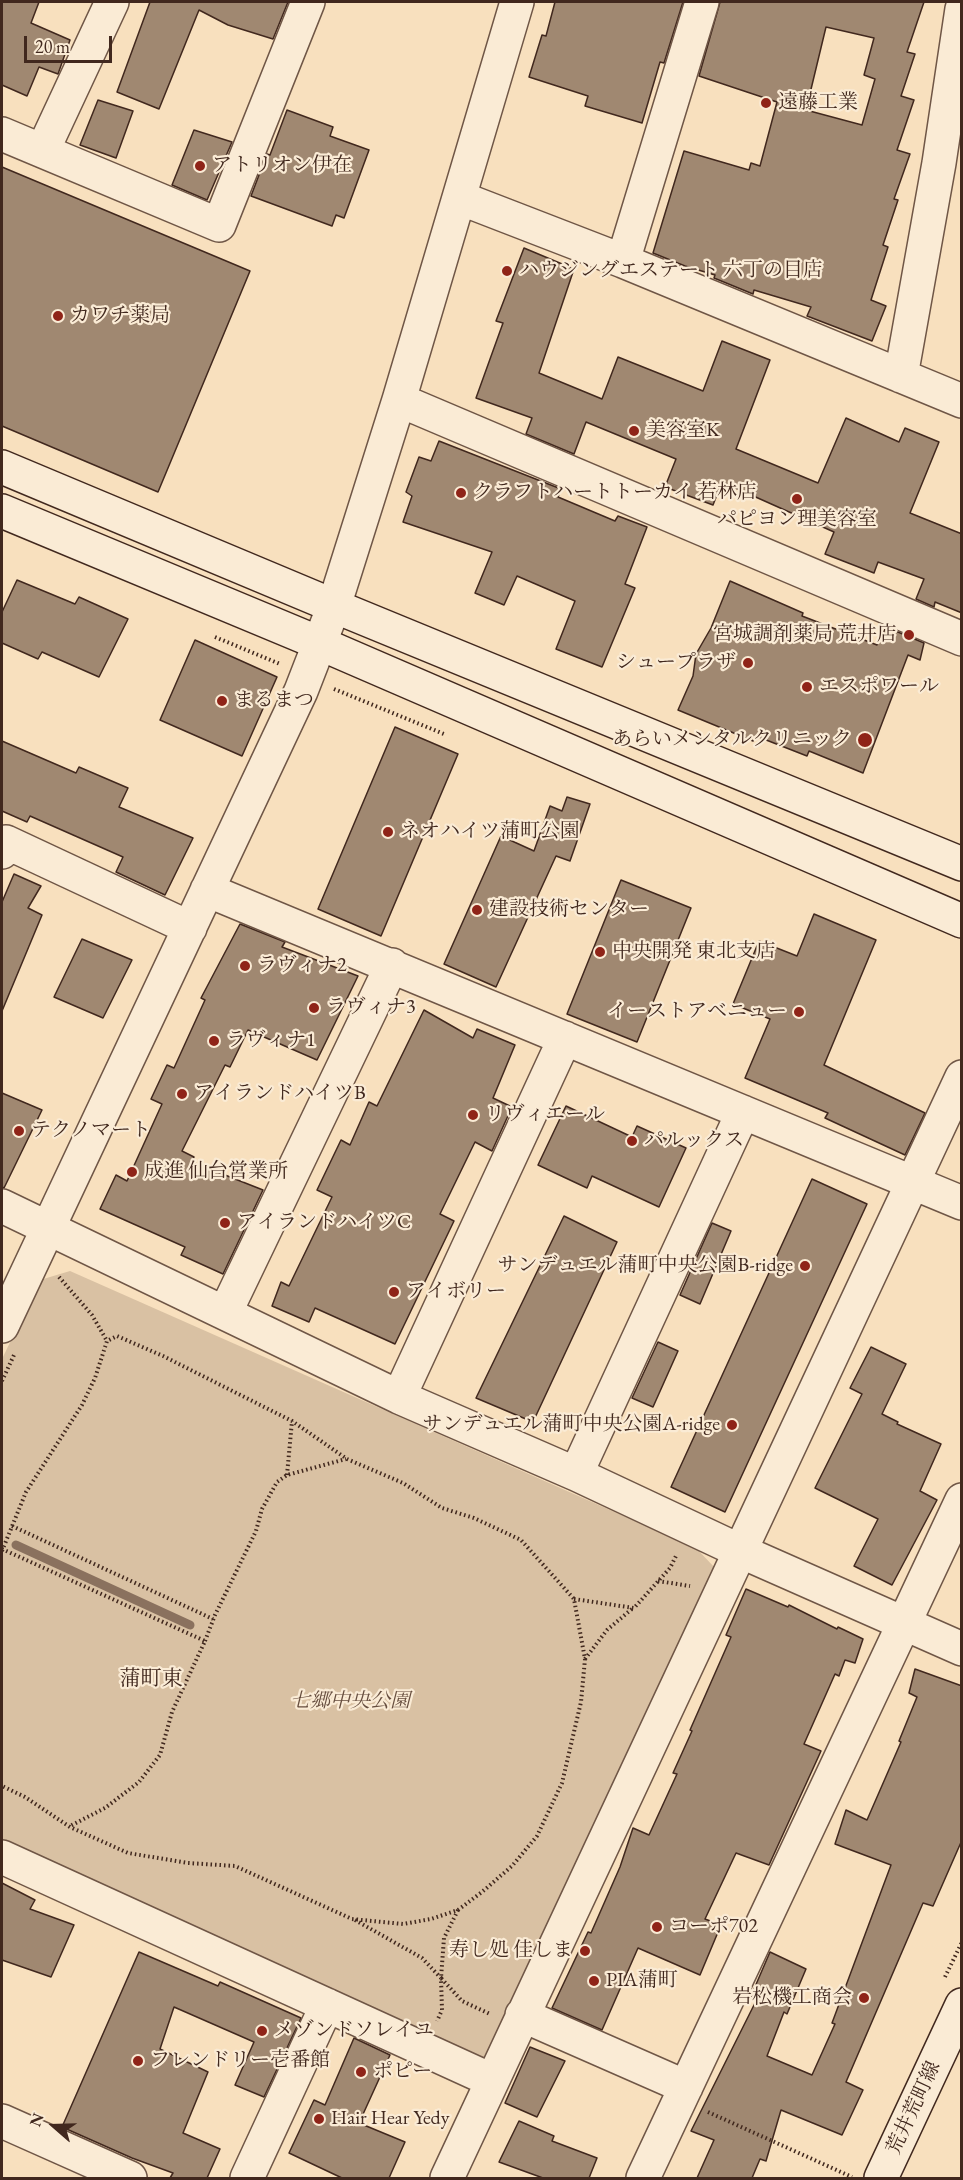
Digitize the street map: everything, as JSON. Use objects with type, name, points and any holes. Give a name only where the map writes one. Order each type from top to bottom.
[{"type":"street","points":[[43,150],[112,2]]},
{"type":"street","points":[[2,134],[219,225],[308,2]]},
{"type":"street","points":[[2,1326],[301,692],[334,606],[399,400],[517,2]]},
{"type":"street","points":[[623,261],[702,2]]},
{"type":"street","points":[[902,376],[939,163],[962,9]]},
{"type":"street","points":[[460,198],[623,261],[962,401]]},
{"type":"street","points":[[399,400],[962,639]]},
{"type":"street","points":[[2,467],[962,864]]},
{"type":"street","points":[[2,511],[319,643],[962,921]]},
{"type":"street","points":[[2,852],[6,842],[190,928]]},
{"type":"street","points":[[207,890],[962,1203]]},
{"type":"street","points":[[225,1313],[392,965]]},
{"type":"street","points":[[399,1397],[565,1038]]},
{"type":"street","points":[[447,2178],[491,2080],[508,2016],[740,1551],[962,1077]]},
{"type":"street","points":[[576,1474],[743,1112]]},
{"type":"street","points":[[2,1206],[399,1397],[576,1474],[740,1551],[962,1649]]},
{"type":"street","points":[[643,2178],[962,1500]]},
{"type":"street","points":[[2,1857],[491,2080]]},
{"type":"street","points":[[247,2178],[327,2005]]},
{"type":"street","name":"荒井荒町線","points":[[867,2178],[962,2005]]},
{"type":"street","points":[[508,2016],[683,2093]]},
{"type":"street","points":[[2,2121],[130,2178]]},
{"type":"path","points":[[54,1272],[92,1315],[107,1341]]},
{"type":"path","points":[[205,1641],[2,1550],[26,1492],[82,1405],[95,1378],[107,1341],[117,1335],[292,1421],[347,1459],[403,1483],[442,1508],[474,1518],[521,1540],[574,1599],[585,1659],[581,1702],[562,1783],[537,1836],[512,1866],[458,1910],[430,1919],[403,1924],[352,1919]]},
{"type":"path","points":[[286,1475],[292,1421]]},
{"type":"path","points":[[70,1827],[105,1808],[139,1782],[160,1755],[172,1712],[213,1619],[256,1531],[262,1509],[277,1482],[286,1475],[347,1459]]},
{"type":"path","points":[[12,1526],[213,1619]]},
{"type":"path","points":[[585,1659],[607,1630],[634,1608],[670,1568],[679,1548]]},
{"type":"path","points":[[658,1581],[694,1587]]},
{"type":"path","points":[[574,1599],[634,1608]]},
{"type":"path","points":[[2,1786],[25,1797],[70,1827],[128,1853],[188,1863],[235,1866],[352,1919],[422,1958],[462,2001],[508,2016]]},
{"type":"path","points":[[423,2049],[442,2010],[441,1978],[444,1938],[458,1910]]},
{"type":"path","points":[[683,2093],[867,2178]]},
{"type":"green space","name":"七郷中央公園","points":[[70,1271],[696,1548],[716,1569],[491,2080],[2,1845],[2,1359],[40,1280]]},
{"type":"building","points":[[2,2],[39,2],[31,23],[70,40],[58,74],[39,67],[27,96],[2,85]]},
{"type":"building","points":[[150,2],[288,2],[273,39],[228,25],[199,10],[159,109],[117,92]]},
{"type":"building","points":[[555,2],[683,2],[664,63],[660,62],[642,123],[585,106],[588,96],[529,77],[542,35],[546,36]]},
{"type":"building","points":[[720,2],[924,2],[907,52],[915,54],[901,96],[914,100],[897,150],[910,154],[894,199],[898,200],[883,245],[888,247],[871,300],[886,306],[872,341],[807,316],[811,307],[754,290],[753,294],[714,278],[715,275],[653,253],[684,151],[749,170],[751,163],[760,166],[777,102],[699,76]],"holes":[[[826,27],[874,38],[864,75],[875,79],[862,125],[806,110]]]},
{"type":"building","points":[[98,100],[133,111],[116,158],[80,145]]},
{"type":"building","points":[[287,110],[333,127],[330,136],[369,150],[344,218],[336,215],[332,226],[251,196]]},
{"type":"building","name":"アトリオン伊在","points":[[194,130],[232,142],[207,200],[172,185]]},
{"type":"building","points":[[2,167],[250,271],[158,492],[2,426]]},
{"type":"building","points":[[524,248],[574,269],[539,373],[602,399],[618,357],[703,391],[722,341],[770,360],[736,449],[818,483],[846,418],[899,442],[905,428],[939,442],[910,513],[962,534],[962,613],[935,602],[934,607],[916,599],[924,579],[878,562],[874,573],[825,554],[834,532],[722,482],[713,505],[665,487],[676,459],[586,422],[574,454],[526,434],[532,418],[476,398],[503,323],[496,321]]},
{"type":"building","points":[[439,441],[561,489],[558,497],[615,521],[618,516],[647,527],[625,584],[635,588],[602,667],[556,649],[575,601],[517,576],[504,605],[475,593],[492,552],[403,522],[412,496],[406,492],[419,457],[431,461]]},
{"type":"building","points":[[17,580],[75,604],[79,597],[128,619],[99,677],[42,652],[38,659],[2,643],[2,612]]},
{"type":"building","points":[[730,581],[803,613],[802,616],[877,645],[886,627],[924,643],[920,660],[908,655],[863,773],[809,751],[807,756],[756,736],[753,741],[678,710],[693,676],[696,654],[711,628]]},
{"type":"building","points":[[195,640],[277,677],[242,756],[160,720]]},
{"type":"building","name":"ネオハイツ蒲町公園","points":[[395,727],[458,754],[381,936],[318,909]]},
{"type":"building","points":[[2,741],[76,773],[79,767],[128,788],[119,807],[193,838],[165,895],[116,872],[123,857],[30,816],[27,822],[2,811]]},
{"type":"building","points":[[567,797],[590,804],[570,861],[556,856],[496,987],[444,964],[501,836],[534,851],[550,806],[562,811]]},
{"type":"building","points":[[14,874],[41,886],[28,908],[42,915],[2,1011],[2,902]]},
{"type":"building","points":[[621,880],[691,908],[637,1042],[567,1014]]},
{"type":"building","name":"イーストアベニュー","points":[[814,914],[876,940],[824,1065],[925,1113],[905,1155],[825,1118],[828,1113],[745,1078],[770,1019],[733,1004],[759,941],[797,956]]},
{"type":"building","points":[[240,924],[285,942],[282,947],[358,976],[317,1060],[248,1030],[230,1067],[225,1065],[182,1151],[194,1157],[192,1162],[263,1190],[223,1274],[181,1255],[185,1247],[100,1209],[116,1175],[127,1181],[162,1104],[151,1099],[167,1065],[174,1068],[205,1000],[201,998]]},
{"type":"building","points":[[82,939],[132,960],[103,1018],[54,997]]},
{"type":"building","points":[[424,1010],[473,1038],[477,1029],[515,1045],[493,1098],[512,1107],[492,1151],[475,1142],[440,1214],[454,1221],[395,1344],[315,1308],[309,1322],[272,1306],[281,1282],[289,1286],[332,1197],[317,1190],[341,1140],[350,1145],[369,1102],[377,1106]]},
{"type":"building","points":[[2,1093],[42,1110],[4,1188],[2,1187]]},
{"type":"building","points":[[566,1106],[632,1137],[637,1126],[686,1148],[659,1207],[592,1176],[587,1188],[538,1165]]},
{"type":"building","points":[[812,1179],[867,1204],[725,1512],[671,1487]]},
{"type":"building","points":[[564,1216],[617,1242],[533,1422],[476,1398]]},
{"type":"building","points":[[712,1223],[731,1231],[700,1304],[680,1295]]},
{"type":"building","points":[[658,1342],[678,1351],[653,1407],[632,1398]]},
{"type":"building","points":[[871,1347],[906,1364],[882,1414],[898,1422],[897,1424],[941,1444],[920,1491],[937,1500],[892,1585],[854,1566],[878,1519],[815,1488],[862,1394],[850,1388]]},
{"type":"building","points":[[746,1589],[788,1607],[789,1605],[863,1639],[855,1663],[845,1660],[839,1676],[835,1674],[804,1744],[821,1751],[769,1865],[736,1853],[705,1919],[721,1925],[700,1975],[638,1948],[602,2030],[552,2008],[588,1932],[591,1933],[620,1867],[633,1828],[649,1835],[677,1774],[673,1773],[731,1637],[726,1635]]},
{"type":"building","points":[[915,1669],[962,1686],[962,1840],[933,1906],[923,1903],[846,2082],[863,2090],[842,2135],[781,2110],[766,2161],[760,2159],[752,2178],[697,2178],[714,2140],[691,2131],[757,1999],[751,1996],[770,1952],[806,1969],[787,2014],[784,2012],[767,2056],[812,2075],[835,2024],[832,2023],[891,1865],[835,1844],[846,1810],[867,1820],[901,1742],[899,1741],[917,1697],[909,1693]]},
{"type":"building","points":[[2,1883],[35,1900],[30,1909],[74,1925],[51,1977],[2,1960]]},
{"type":"building","points":[[139,1952],[218,1986],[220,1982],[301,2018],[264,2097],[235,2085],[254,2042],[174,2007],[160,2049],[208,2072],[183,2133],[220,2149],[207,2178],[170,2178],[173,2173],[132,2158],[62,2127]]},
{"type":"building","points":[[354,2038],[390,2055],[359,2123],[405,2142],[389,2178],[342,2178],[289,2153],[314,2100],[325,2105]]},
{"type":"building","points":[[530,2047],[565,2061],[537,2117],[505,2103]]},
{"type":"building","points":[[519,2121],[554,2136],[552,2141],[597,2158],[589,2178],[543,2178],[499,2162]]},
{"type":"waterway","points":[[16,1545],[190,1625]]},
{"type":"place","name":"遠藤工業","points":[[766,103]]},
{"type":"place","name":"アトリオン伊在","points":[[200,166]]},
{"type":"place","name":"ハウジングエステート 六丁の目店","points":[[507,271]]},
{"type":"place","name":"カワチ薬局","points":[[58,316]]},
{"type":"place","name":"美容室K","points":[[634,431]]},
{"type":"place","name":"クラフトハートトーカイ 若林店","points":[[461,493]]},
{"type":"place","name":"パピヨン理美容室","points":[[797,499]]},
{"type":"place","name":"宮城調剤薬局 荒井店","points":[[909,635]]},
{"type":"place","name":"シュープラザ","points":[[748,663]]},
{"type":"place","name":"エスポワール","points":[[807,687]]},
{"type":"place","name":"まるまつ","points":[[222,701]]},
{"type":"place","name":"あらいメンタルクリニック","points":[[865,740]]},
{"type":"place","name":"ネオハイツ蒲町公園","points":[[388,832]]},
{"type":"place","name":"建設技術センター","points":[[477,910]]},
{"type":"place","name":"中央開発 東北支店","points":[[600,952]]},
{"type":"place","name":"ラヴィナ2","points":[[245,966]]},
{"type":"place","name":"ラヴィナ3","points":[[314,1008]]},
{"type":"place","name":"イーストアベニュー","points":[[799,1012]]},
{"type":"place","name":"ラヴィナ1","points":[[214,1041]]},
{"type":"place","name":"アイランドハイツB","points":[[182,1094]]},
{"type":"place","name":"リヴィエール","points":[[473,1115]]},
{"type":"place","name":"テクノマート","points":[[19,1131]]},
{"type":"place","name":"パルックス","points":[[632,1141]]},
{"type":"place","name":"成進 仙台営業所","points":[[132,1172]]},
{"type":"place","name":"アイランドハイツC","points":[[225,1223]]},
{"type":"place","name":"サンデュエル蒲町中央公園B-ridge","points":[[805,1266]]},
{"type":"place","name":"アイボリー","points":[[394,1292]]},
{"type":"place","name":"サンデュエル蒲町中央公園A-ridge","points":[[732,1425]]},
{"type":"place","name":"コーポ702","points":[[657,1927]]},
{"type":"place","name":"寿し処 佳しま","points":[[585,1951]]},
{"type":"place","name":"PIA蒲町","points":[[594,1981]]},
{"type":"place","name":"岩松機工商会","points":[[864,1998]]},
{"type":"place","name":"メゾンドソレイユ","points":[[262,2031]]},
{"type":"place","name":"フレンドリー壱番館","points":[[138,2061]]},
{"type":"place","name":"ポピー","points":[[361,2072]]},
{"type":"place","name":"Hair Hear Yedy","points":[[319,2119]]},
{"type":"district","name":"蒲町東","points":[[151,1679]]}]
